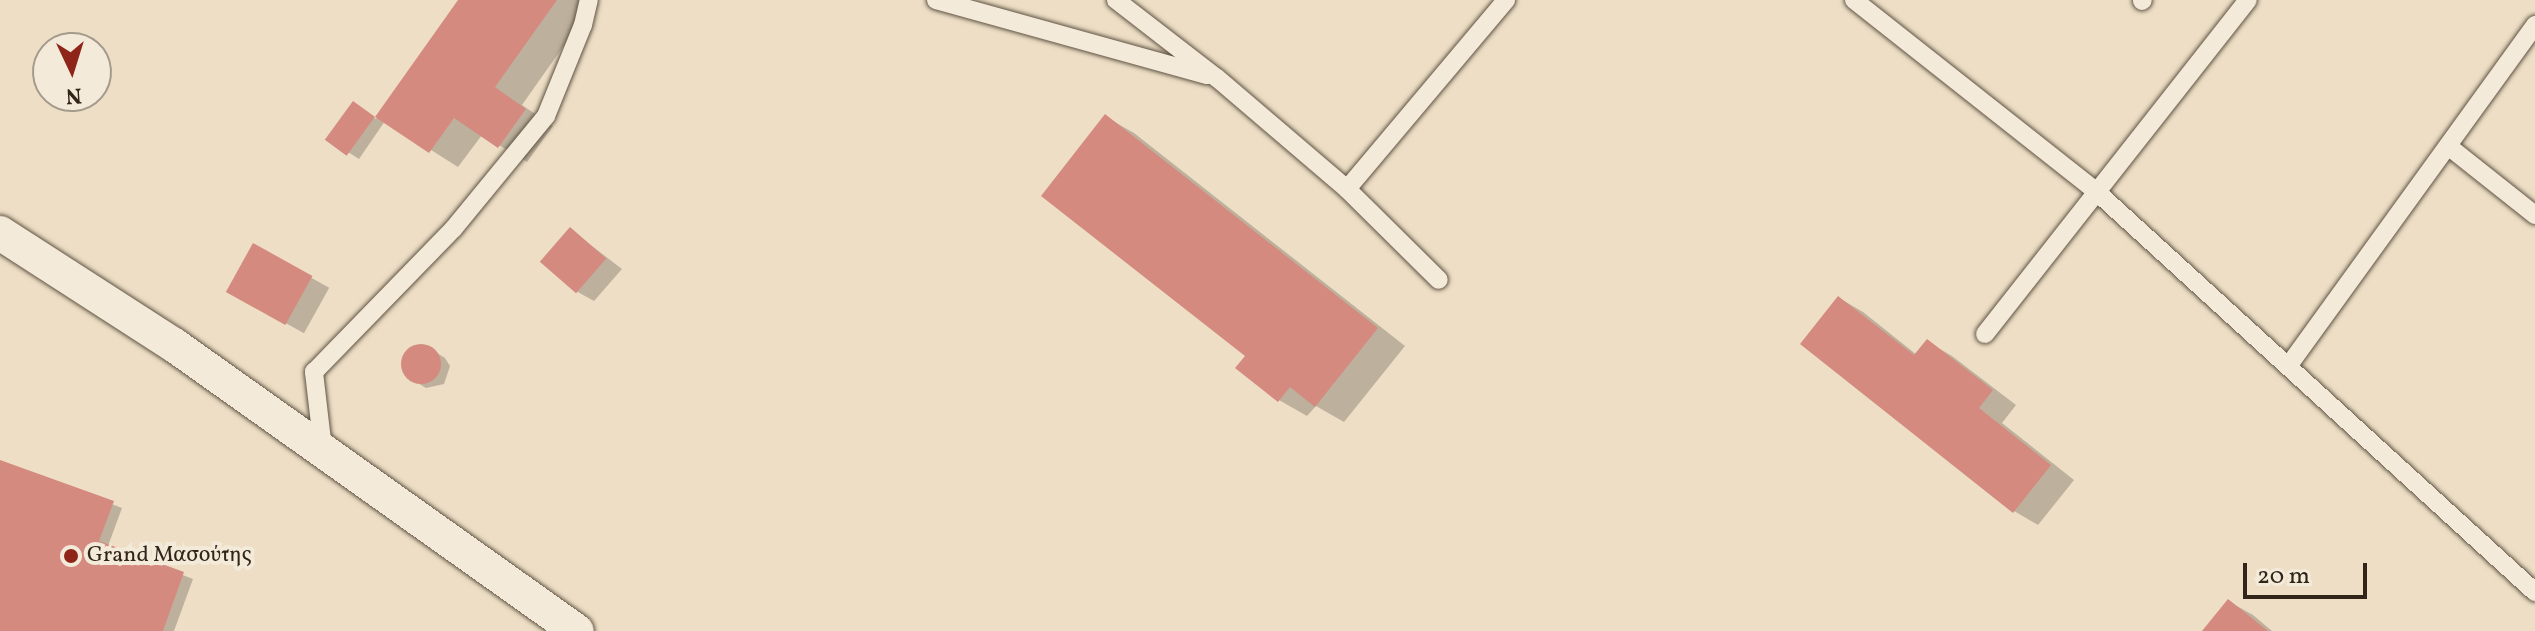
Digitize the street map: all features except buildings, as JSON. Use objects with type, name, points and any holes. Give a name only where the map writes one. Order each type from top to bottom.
[{"type":"street","points":[[0,233],[174,345],[577,631]]},
{"type":"lane","points":[[323,449],[314,372],[454,228],[546,116],[583,25],[589,0]]},
{"type":"lane","points":[[936,0],[1217,78]]},
{"type":"lane","points":[[1116,0],[1217,78],[1347,189],[1439,280]]},
{"type":"lane","points":[[1347,189],[1506,0]]},
{"type":"lane","points":[[1854,0],[2098,193],[2535,592]]},
{"type":"lane","points":[[1985,334],[2248,0]]},
{"type":"lane","points":[[2289,365],[2535,25]]},
{"type":"lane","points":[[2448,146],[2535,215]]},
{"type":"place","name":"Grand Μασούτης","points":[[71,556]]}]
